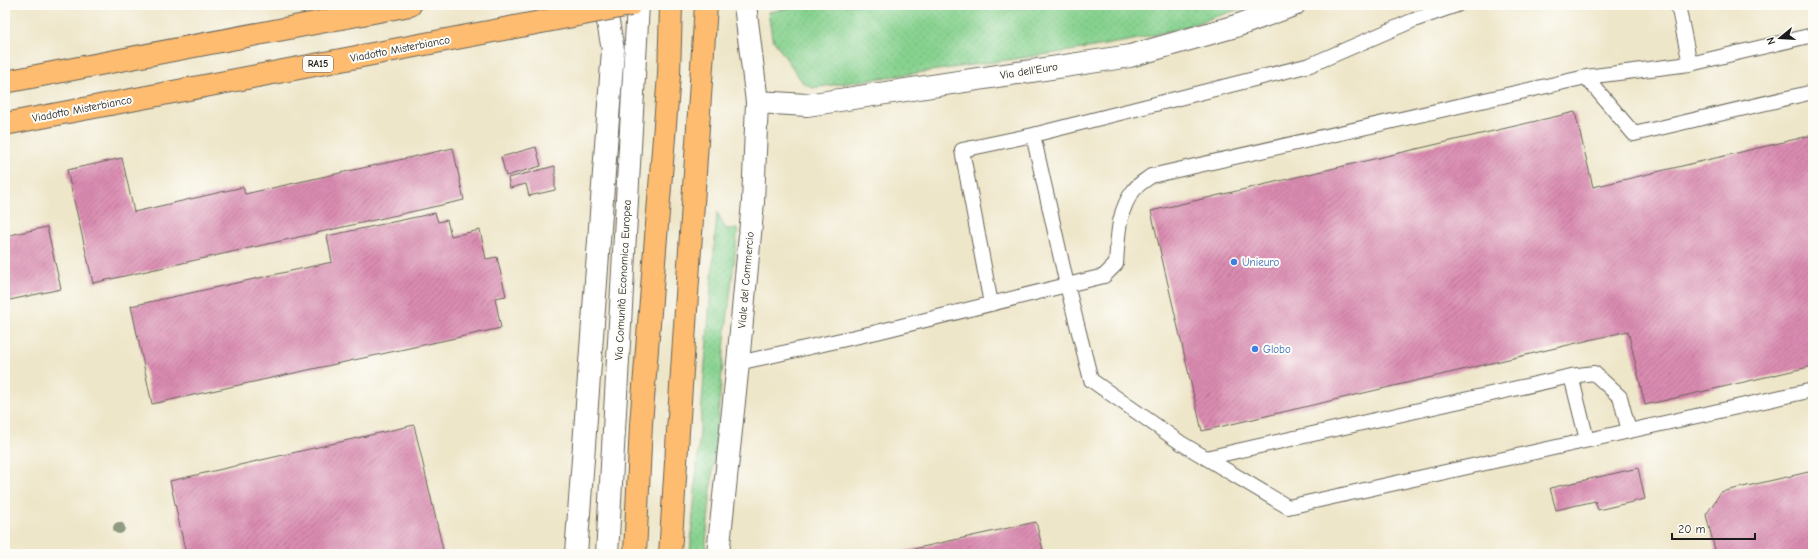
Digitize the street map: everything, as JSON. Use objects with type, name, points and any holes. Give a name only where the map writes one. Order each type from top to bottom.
[{"type":"main road","points":[[5,82],[410,5]]},
{"type":"main road","name":"Viadotto Misterbianco","points":[[5,124],[630,5]]},
{"type":"main road","points":[[634,554],[641,424],[669,75],[671,5]]},
{"type":"main road","points":[[670,554],[706,5]]},
{"type":"street","points":[[576,554],[613,50],[605,5]]},
{"type":"street","name":"Via Comunità Economica Europea","points":[[607,554],[638,5]]},
{"type":"street","name":"Viale del Commercio","points":[[718,554],[738,363],[752,202],[757,102],[745,5]]},
{"type":"street","name":"Via dell'Euro","points":[[757,102],[807,105],[1130,56],[1236,26],[1294,5]]},
{"type":"lane","points":[[991,304],[962,150],[1033,135],[1310,65],[1414,20],[1457,5]]},
{"type":"lane","points":[[1678,5],[1690,64]]},
{"type":"lane","points":[[738,363],[1104,276],[1116,264],[1123,206],[1135,188],[1151,176],[1586,77],[1690,64],[1813,34]]},
{"type":"lane","points":[[1586,77],[1634,134],[1813,92]]},
{"type":"lane","points":[[1033,135],[1067,285],[1091,380],[1182,443],[1288,507],[1813,390]]},
{"type":"lane","points":[[1206,458],[1571,376],[1594,373],[1620,397],[1629,431]]},
{"type":"lane","points":[[1571,376],[1587,440]]},
{"type":"green space","points":[[807,5],[1252,5],[1178,29],[1133,40],[1070,51],[812,88],[803,83],[772,38],[768,12]]},
{"type":"green space","points":[[717,212],[726,229],[738,229],[726,330],[705,554],[690,554]]},
{"type":"building","points":[[1575,112],[1593,187],[1813,135],[1813,366],[1645,405],[1628,331],[1202,431],[1151,211]]},
{"type":"building","points":[[536,147],[541,166],[506,176],[501,157]]},
{"type":"building","points":[[453,148],[464,200],[93,283],[67,170],[122,158],[134,212],[243,187],[245,194]]},
{"type":"building","points":[[555,166],[555,190],[529,196],[526,184],[510,188],[508,178]]},
{"type":"building","points":[[435,213],[438,222],[447,220],[451,236],[480,230],[486,259],[497,257],[506,296],[495,298],[501,328],[152,404],[131,306],[332,262],[327,236]]},
{"type":"building","points":[[47,227],[61,289],[5,301],[5,236]]},
{"type":"building","points":[[414,425],[444,554],[186,554],[170,481]]},
{"type":"building","points":[[1638,468],[1645,499],[1598,510],[1595,501],[1556,510],[1550,488]]},
{"type":"building","points":[[1813,471],[1813,554],[1701,554],[1715,550],[1706,515],[1721,492]]},
{"type":"building","points":[[1036,522],[1044,554],[895,554],[895,553]]},
{"type":"place","name":"Unieuro","points":[[1234,262]]},
{"type":"place","name":"Globo","points":[[1255,349]]}]
